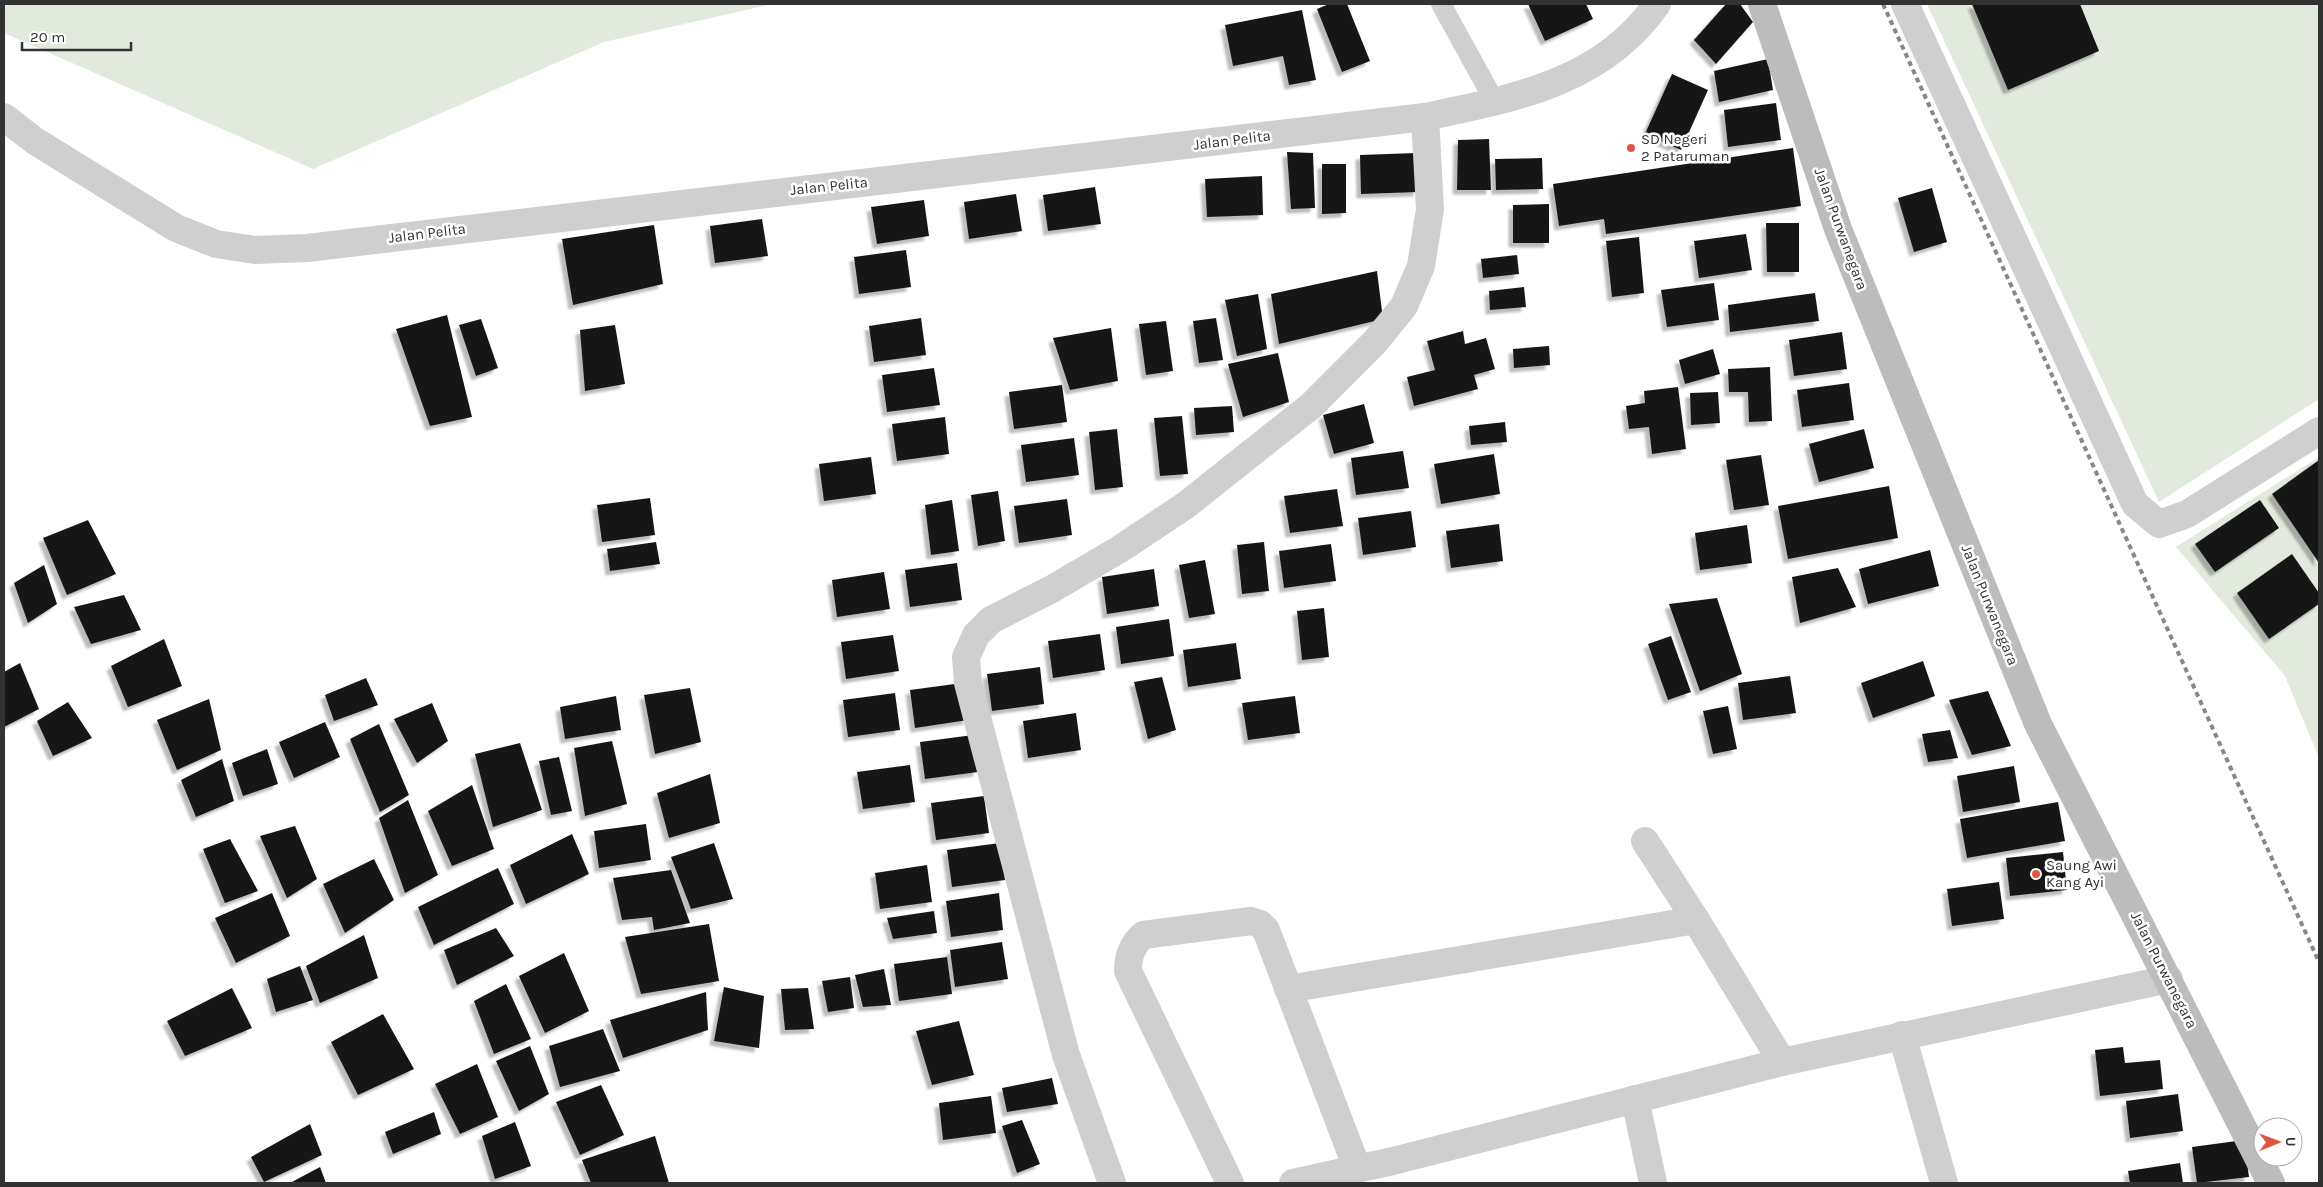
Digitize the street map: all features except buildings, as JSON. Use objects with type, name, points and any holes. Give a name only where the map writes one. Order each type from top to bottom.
[{"type":"street","name":"Jalan Pelita","points":[[4,117],[35,141],[176,228],[216,244],[255,250],[307,248],[1426,117],[1495,102],[1556,83],[1588,68],[1622,44],[1646,19],[1657,4]]},
{"type":"street","name":"Jalan Purwanegara","points":[[1762,4],[1838,229],[2038,724],[2271,1183]]},
{"type":"street","points":[[1905,4],[2135,504],[2159,524],[2187,514],[2319,431]]},
{"type":"street","points":[[1112,1183],[1066,1055],[968,683],[966,657],[976,635],[991,620],[1112,554],[1186,505],[1312,406],[1375,342],[1404,306],[1422,266],[1430,209],[1426,117]]},
{"type":"street","points":[[1644,841],[1696,920],[1782,1062]]},
{"type":"street","points":[[1288,989],[1696,920]]},
{"type":"street","points":[[1230,1183],[1128,971],[1128,960],[1134,944],[1143,935],[1251,921],[1260,924],[1266,930],[1357,1168]]},
{"type":"street","points":[[1293,1183],[1357,1168],[1397,1172],[1635,1099],[1782,1062],[2169,979]]},
{"type":"street","points":[[1902,1035],[1944,1183]]},
{"type":"street","points":[[1635,1099],[1653,1183]]},
{"type":"lane","points":[[1442,4],[1495,102]]},
{"type":"shaded area","points":[[4,4],[773,4],[604,42],[313,169],[4,33]]},
{"type":"shaded area","points":[[1927,4],[2319,4],[2319,399],[2159,502]]},
{"type":"shaded area","points":[[2319,457],[2319,758],[2285,676],[2176,547]]},
{"type":"railway","points":[[1883,4],[2319,962]]},
{"type":"place","name":"SD Negeri 2 Pataruman","points":[[1631,148]]},
{"type":"place","name":"Saung Awi Kang Ayi","points":[[2036,874]]}]
